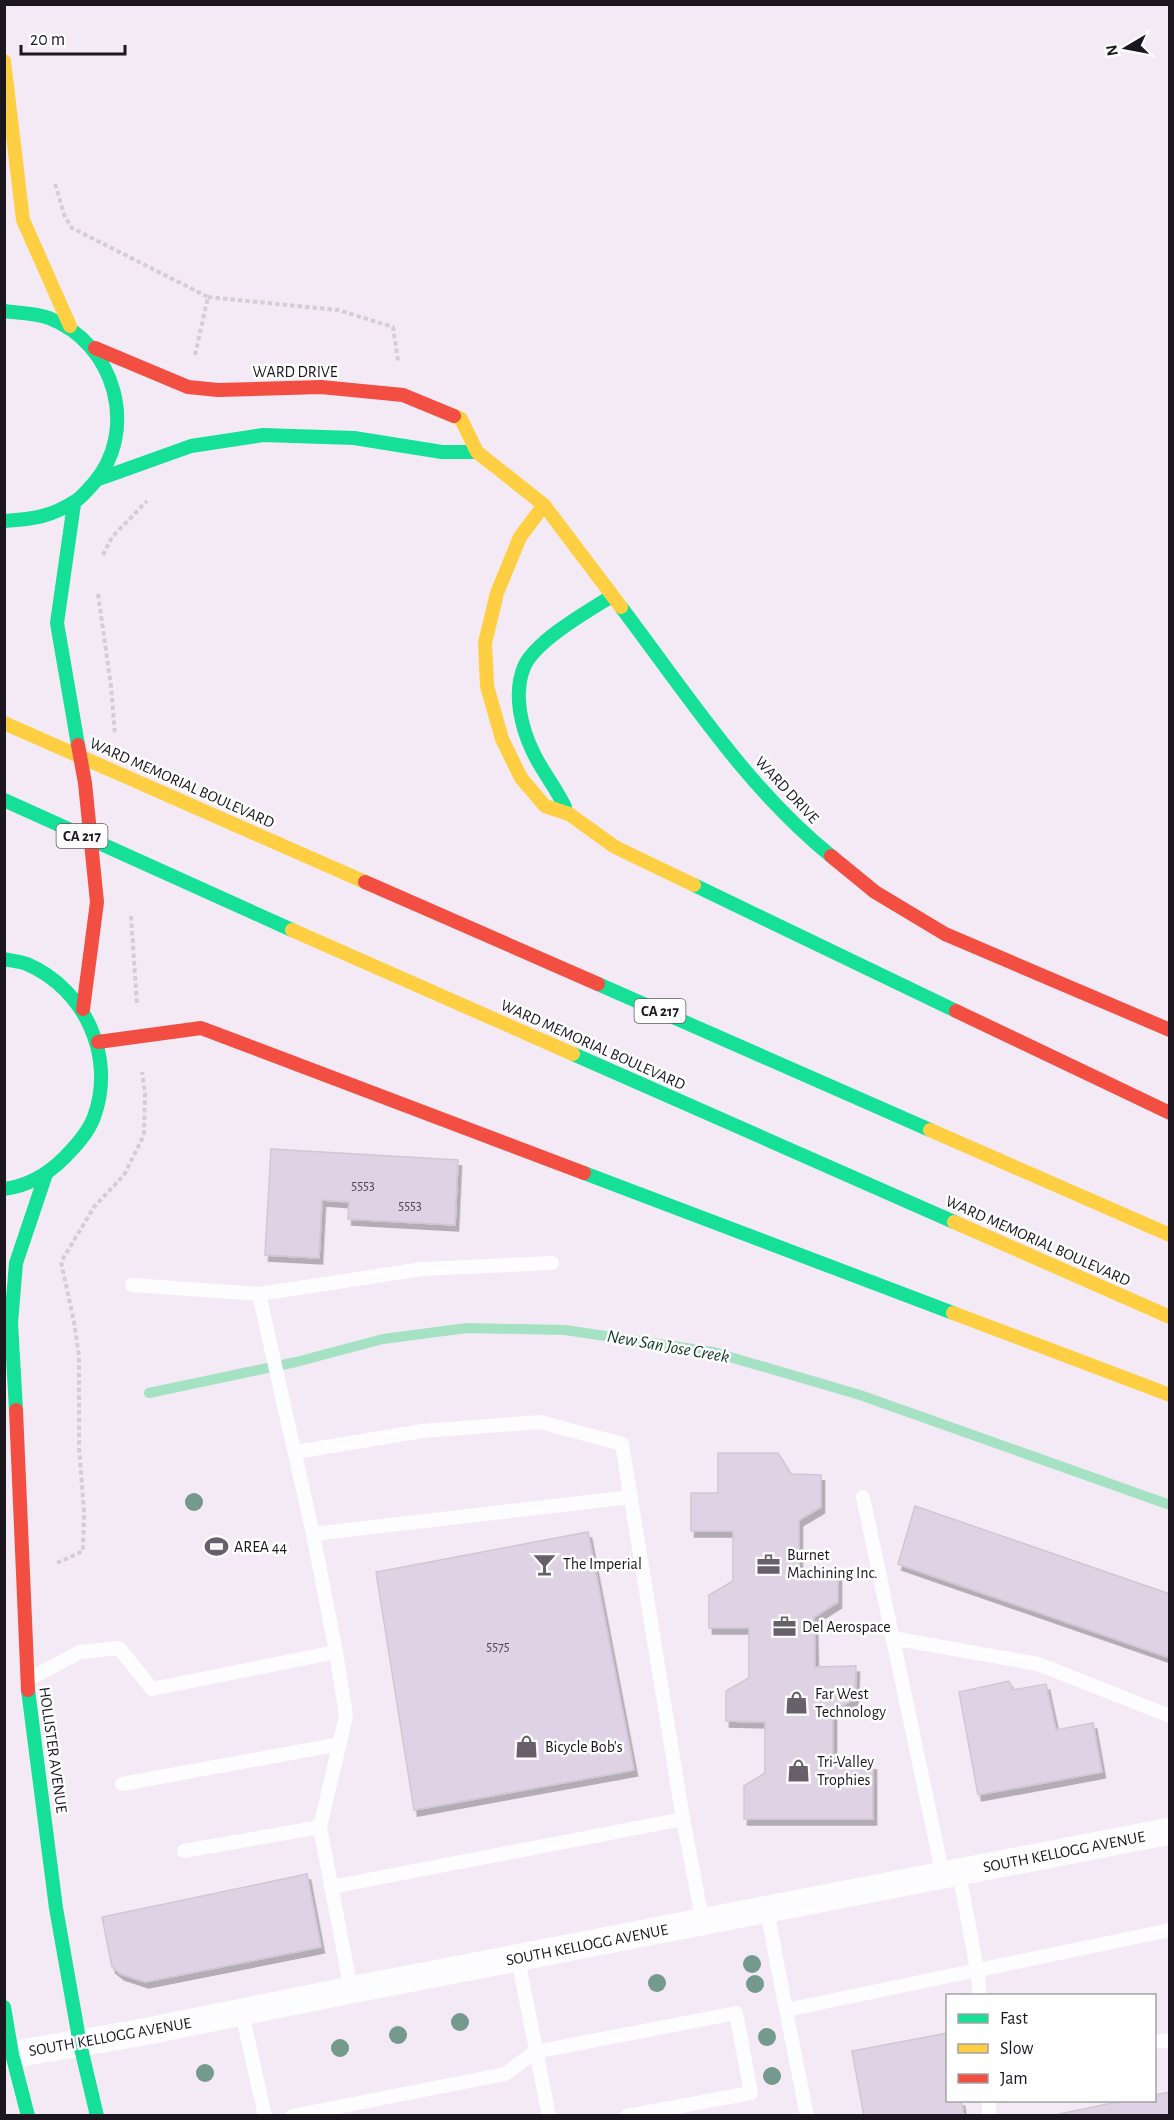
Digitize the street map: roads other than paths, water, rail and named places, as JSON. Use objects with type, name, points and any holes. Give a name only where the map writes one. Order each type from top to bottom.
[{"type":"main road","points":[[4,61],[23,220],[70,326]]},
{"type":"main road","points":[[4,311],[39,314],[70,326],[95,348],[112,377],[120,410],[116,446],[99,479],[74,504],[40,519],[4,521]]},
{"type":"main road","name":"WARD DRIVE","points":[[95,348],[188,387],[218,390],[321,387],[403,395],[461,418],[477,452],[544,505],[745,771],[800,831],[875,892],[945,934],[1170,1030]]},
{"type":"main road","points":[[99,479],[191,447],[263,435],[354,438],[442,452],[477,452]]},
{"type":"main road","points":[[74,504],[57,623],[85,783],[97,902],[83,1008]]},
{"type":"main road","points":[[544,505],[520,537],[497,594],[485,643],[487,686],[502,739],[521,778],[545,806],[569,814],[615,846],[1170,1113]]},
{"type":"main road","points":[[569,814],[554,784],[533,753],[522,726],[518,698],[524,665],[544,643],[582,614],[612,596]]},
{"type":"main road","name":"WARD MEMORIAL BOULEVARD","points":[[4,723],[1170,1235]]},
{"type":"main road","name":"WARD MEMORIAL BOULEVARD","points":[[4,800],[160,872],[1170,1317]]},
{"type":"main road","points":[[4,959],[26,963],[57,981],[83,1008],[98,1042],[102,1080],[94,1117],[74,1149],[46,1174],[4,1189]]},
{"type":"main road","points":[[98,1042],[201,1028],[1170,1395]]},
{"type":"main road","name":"HOLLISTER AVENUE","points":[[46,1174],[16,1263],[11,1323],[19,1450],[27,1680],[56,1908],[80,2044],[97,2115]]},
{"type":"main road","points":[[4,2007],[8,2055],[28,2115]]},
{"type":"street","name":"SOUTH KELLOGG AVENUE","points":[[8,2055],[80,2044],[242,2013],[1170,1831]]},
{"type":"lane","points":[[132,1285],[259,1294],[422,1269],[552,1263]]},
{"type":"lane","points":[[259,1294],[313,1534],[346,1716],[320,1827],[351,1990]]},
{"type":"lane","points":[[295,1452],[423,1431],[540,1422],[622,1444],[683,1819],[703,1923]]},
{"type":"lane","points":[[313,1534],[631,1497]]},
{"type":"lane","points":[[863,1497],[892,1638],[951,1875],[977,1969],[980,1994]]},
{"type":"lane","points":[[892,1638],[1038,1664],[1170,1716]]},
{"type":"lane","points":[[27,1680],[80,1652],[119,1648],[152,1689],[336,1652]]},
{"type":"lane","points":[[122,1784],[340,1744]]},
{"type":"lane","points":[[331,1887],[683,1819]]},
{"type":"lane","points":[[184,1851],[320,1827]]},
{"type":"lane","points":[[767,1910],[807,2115]]},
{"type":"lane","points":[[786,2010],[1170,1930]]},
{"type":"lane","points":[[518,1959],[549,2115]]},
{"type":"lane","points":[[242,2013],[265,2115]]},
{"type":"lane","points":[[292,2115],[506,2074],[535,2052],[736,2013],[751,2093],[627,2115]]},
{"type":"waterway","name":"New San Jose Creek","points":[[149,1393],[296,1362],[383,1339],[467,1328],[565,1330],[713,1352],[860,1395],[1170,1505]]},
{"type":"place","name":"AREA 44","points":[[216,1547]]},
{"type":"place","name":"The Imperial","points":[[545,1564]]},
{"type":"place","name":"Burnet Machining Inc.","points":[[769,1564]]},
{"type":"place","name":"Del Aerospace","points":[[784,1627]]},
{"type":"place","name":"Far West Technology","points":[[797,1703]]},
{"type":"place","name":"Bicycle Bob's","points":[[527,1747]]},
{"type":"place","name":"Tri-Valley Trophies","points":[[799,1771]]}]
